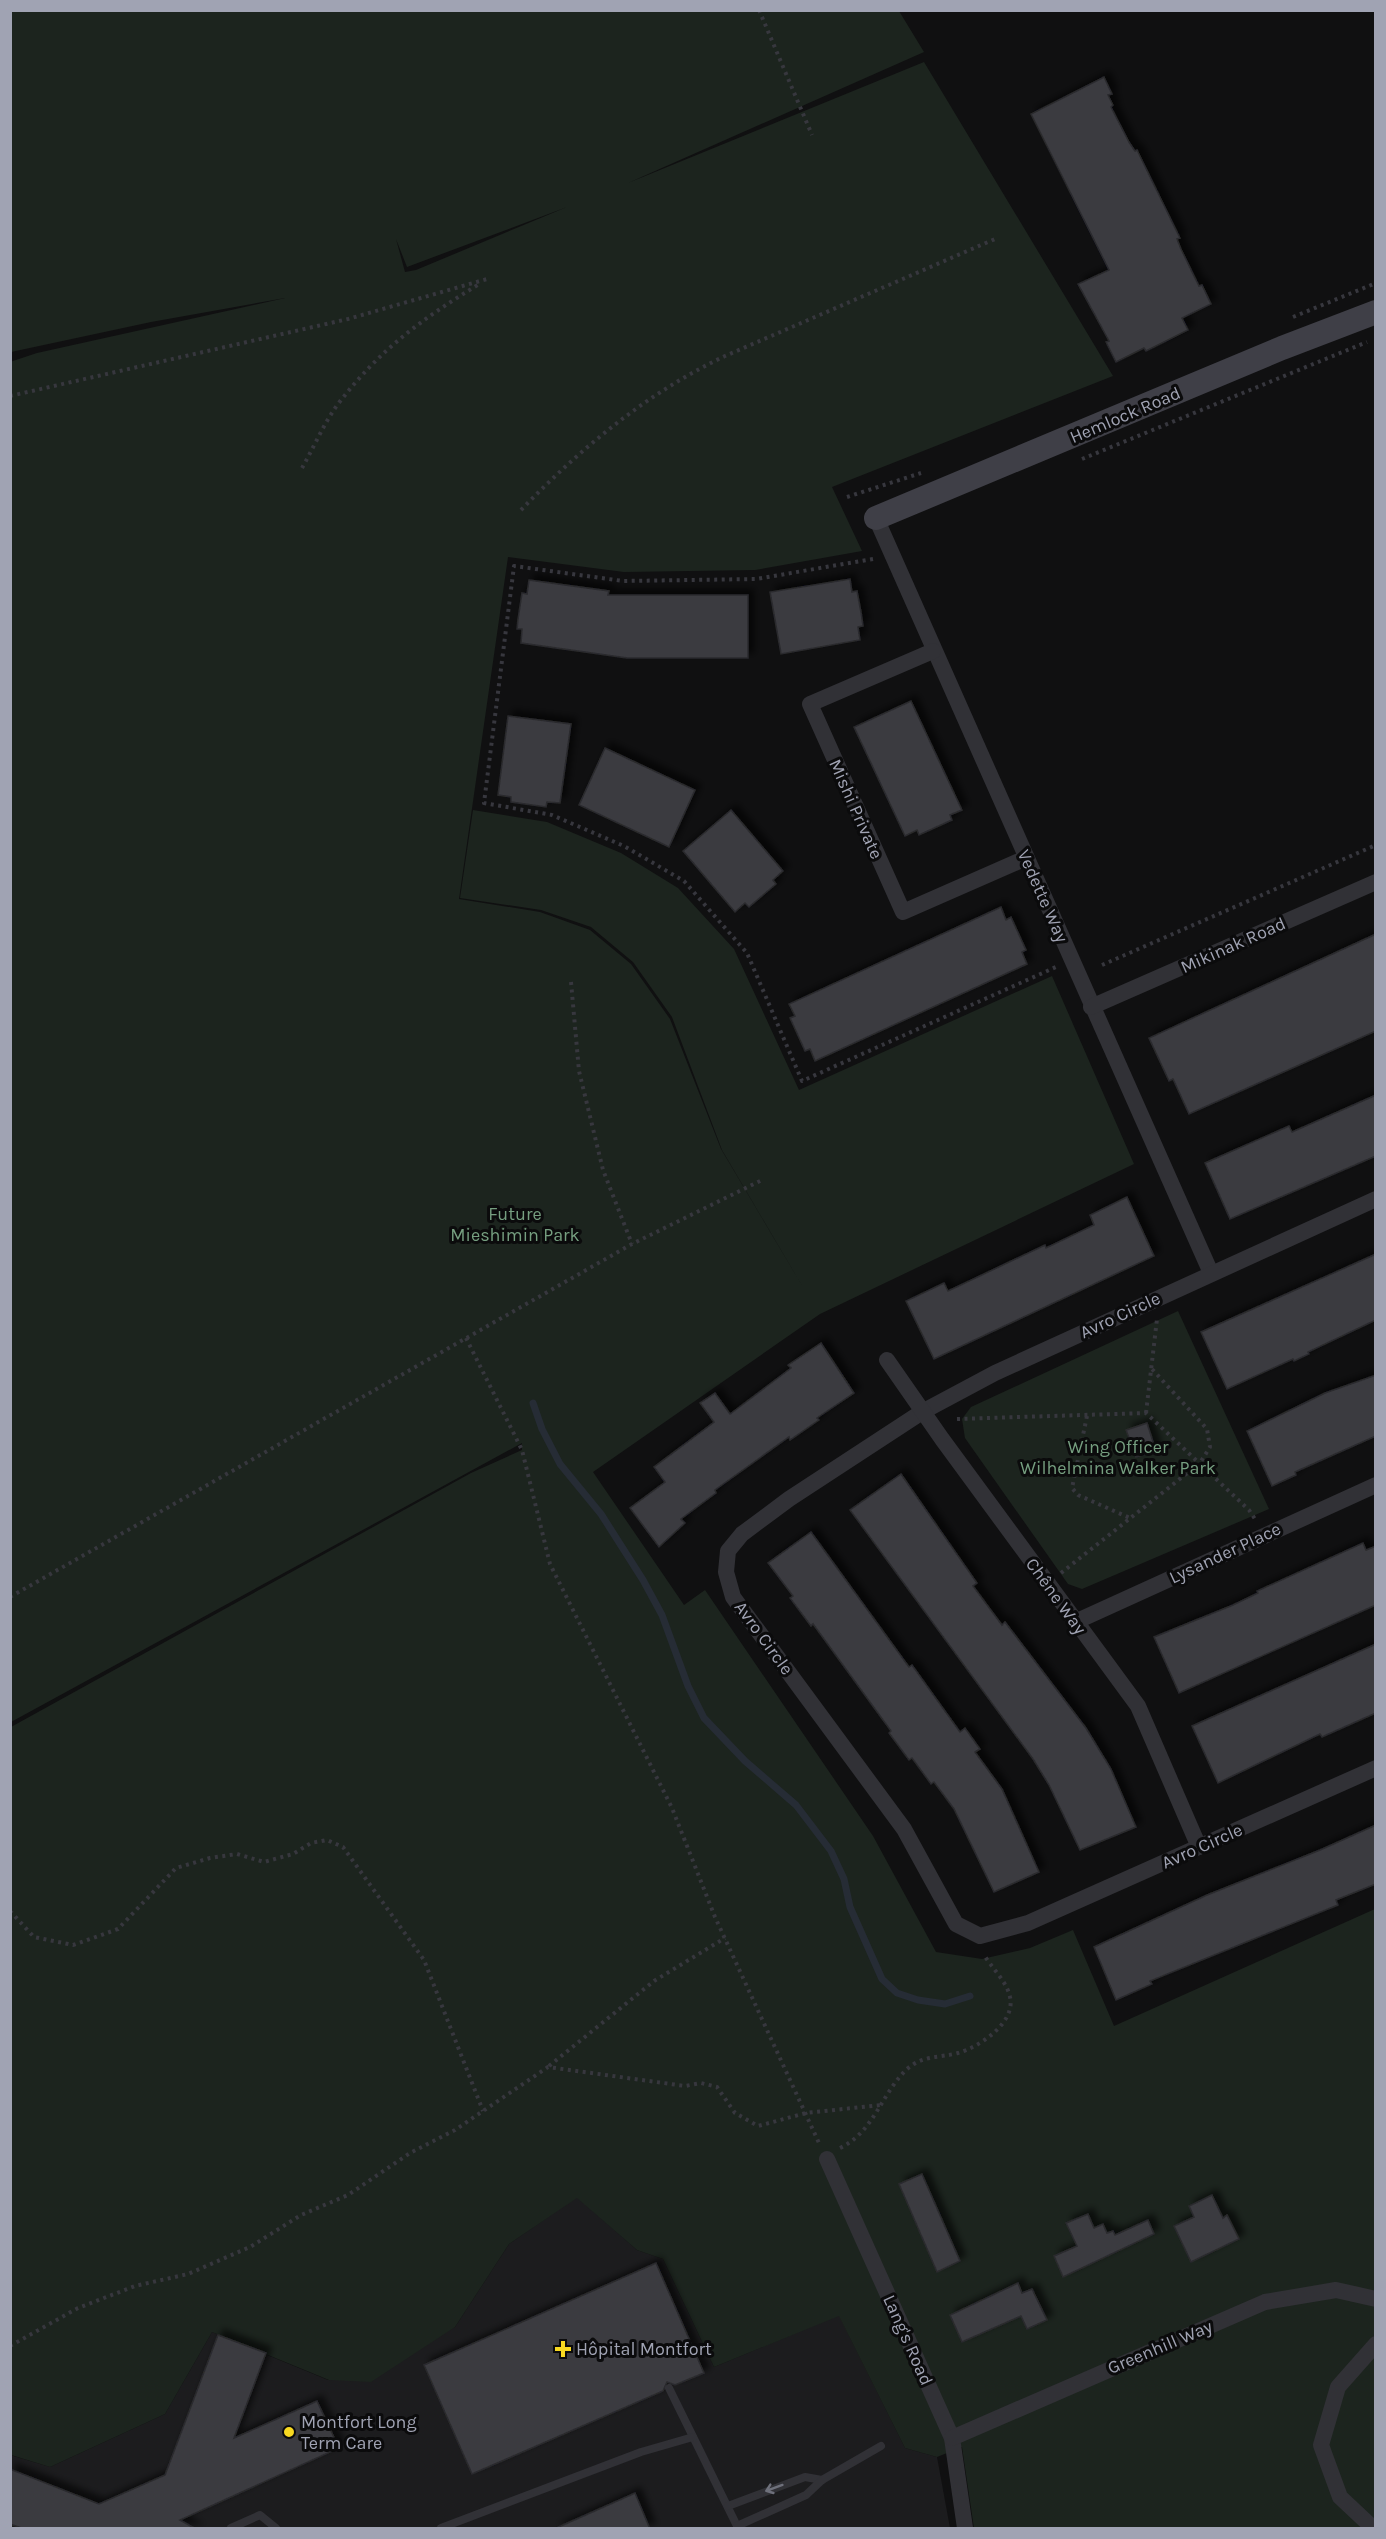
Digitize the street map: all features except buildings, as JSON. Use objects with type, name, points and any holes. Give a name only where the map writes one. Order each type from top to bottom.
[{"type":"street","name":"Hemlock Road","points":[[876,519],[1282,348],[1376,312]]},
{"type":"street","name":"Vedette Way","points":[[876,519],[1211,1273]]},
{"type":"street","name":"Mishi Private","points":[[933,651],[810,704],[903,912],[1026,858]]},
{"type":"street","name":"Mikinak Road","points":[[1091,1007],[1376,882]]},
{"type":"street","name":"Avro Circle","points":[[1376,1199],[995,1373],[922,1412],[837,1466],[742,1534],[728,1551],[726,1572],[733,1597],[904,1829],[956,1924],[967,1932],[980,1936],[1028,1923],[1376,1768]]},
{"type":"street","name":"Chêne Way","points":[[887,1360],[922,1412],[1138,1706],[1199,1847]]},
{"type":"street","name":"Lysander Place","points":[[1075,1622],[1376,1485]]},
{"type":"street","name":"Lang's Road","points":[[826,2157],[952,2438],[965,2529]]},
{"type":"street","name":"Greenhill Way","points":[[952,2438],[1265,2302],[1336,2290],[1376,2299]]},
{"type":"street","points":[[1373,2529],[1340,2497],[1321,2445],[1338,2387],[1376,2343]]},
{"type":"lane","points":[[669,2388],[737,2527],[806,2495],[822,2480],[881,2446]]},
{"type":"lane","points":[[441,2529],[641,2452],[693,2437]]},
{"type":"lane","points":[[728,2506],[805,2477],[822,2480]]},
{"type":"lane","points":[[231,2529],[260,2515],[276,2529]]},
{"type":"path","points":[[759,10],[812,135]]},
{"type":"path","points":[[522,510],[585,448],[682,377],[725,356],[995,239]]},
{"type":"path","points":[[10,396],[348,319],[487,279],[433,312],[385,349],[337,406],[302,468]]},
{"type":"path","points":[[1072,463],[1376,339]]},
{"type":"path","points":[[873,559],[756,579],[623,581],[514,566],[483,803],[552,814],[624,846],[684,882],[747,953],[802,1081],[1057,967]]},
{"type":"path","points":[[1102,965],[1376,845]]},
{"type":"path","points":[[571,981],[579,1071],[603,1170],[632,1244]]},
{"type":"path","points":[[10,1597],[632,1244],[762,1180]]},
{"type":"path","points":[[1146,1413],[1158,1315]]},
{"type":"path","points":[[466,1338],[522,1450],[550,1564],[672,1808],[725,1938],[826,2157],[862,2134],[893,2082],[913,2064],[926,2058],[957,2054],[971,2048],[988,2038],[1002,2023],[1009,2012],[1011,1999],[1005,1984],[984,1955]]},
{"type":"path","points":[[1058,1576],[1200,1463],[1210,1447],[1207,1429],[1151,1368]]},
{"type":"path","points":[[957,1419],[1146,1413],[1249,1510],[1255,1519]]},
{"type":"path","points":[[1087,1416],[1072,1488],[1078,1494],[1130,1518]]},
{"type":"path","points":[[10,1911],[34,1937],[73,1945],[118,1929],[176,1868],[210,1857],[237,1854],[264,1862],[293,1854],[311,1843],[327,1839],[343,1847],[424,1960],[483,2112]]},
{"type":"path","points":[[10,2346],[78,2308],[135,2286],[188,2274],[250,2247],[302,2216],[348,2195],[410,2153],[455,2130],[483,2112],[548,2067],[654,1981],[725,1938]]},
{"type":"path","points":[[548,2067],[685,2086],[701,2083],[717,2087],[735,2113],[758,2126],[806,2113],[881,2105]]},
{"type":"shaded area","name":"Hôpital Montfort","points":[[577,2197],[637,2250],[663,2259],[714,2367],[839,2315],[905,2448],[937,2457],[950,2528],[11,2528],[10,2455],[50,2467],[165,2414],[212,2332],[328,2380],[455,2327],[509,2244]]},
{"type":"green space","name":"Future Mieshimin Park","points":[[11,11],[899,11],[924,52],[628,183],[924,62],[1113,376],[832,487],[862,551],[755,570],[624,572],[508,557],[459,899],[540,912],[590,930],[631,964],[670,1019],[721,1149],[807,1294],[722,1150],[672,1017],[633,962],[591,927],[541,910],[460,898],[473,810],[547,822],[621,853],[678,888],[734,949],[799,1090],[1052,976],[1134,1164],[820,1314],[593,1472],[684,1605],[705,1590],[873,1836],[936,1952],[982,1959],[1030,1948],[1073,1930],[1114,2026],[1375,1909],[1375,2528],[974,2528],[962,2447],[937,2457],[905,2448],[839,2316],[714,2367],[663,2259],[637,2250],[577,2198],[509,2244],[455,2327],[371,2382],[329,2380],[212,2332],[165,2414],[50,2467],[11,2455],[11,1727],[471,1473],[522,1450],[522,1443],[11,1722],[10,362],[37,353],[285,298],[151,322],[11,352]],"holes":[[[567,207],[416,270],[405,272],[396,239],[407,267]]]},
{"type":"green space","name":"Wing Officer Wilhelmina Walker Park","points":[[1178,1311],[1269,1509],[1082,1589],[1068,1584],[965,1438],[962,1419],[971,1407]]},
{"type":"waterway","points":[[533,1403],[542,1429],[560,1464],[601,1514],[643,1580],[662,1615],[688,1686],[704,1718],[745,1761],[796,1805],[831,1851],[844,1879],[850,1907],[882,1979],[897,1993],[918,2000],[945,2004],[970,1996]]},
{"type":"place","name":"Hôpital Montfort","points":[[563,2349]]},
{"type":"place","name":"Montfort Long Term Care","points":[[289,2432]]}]
